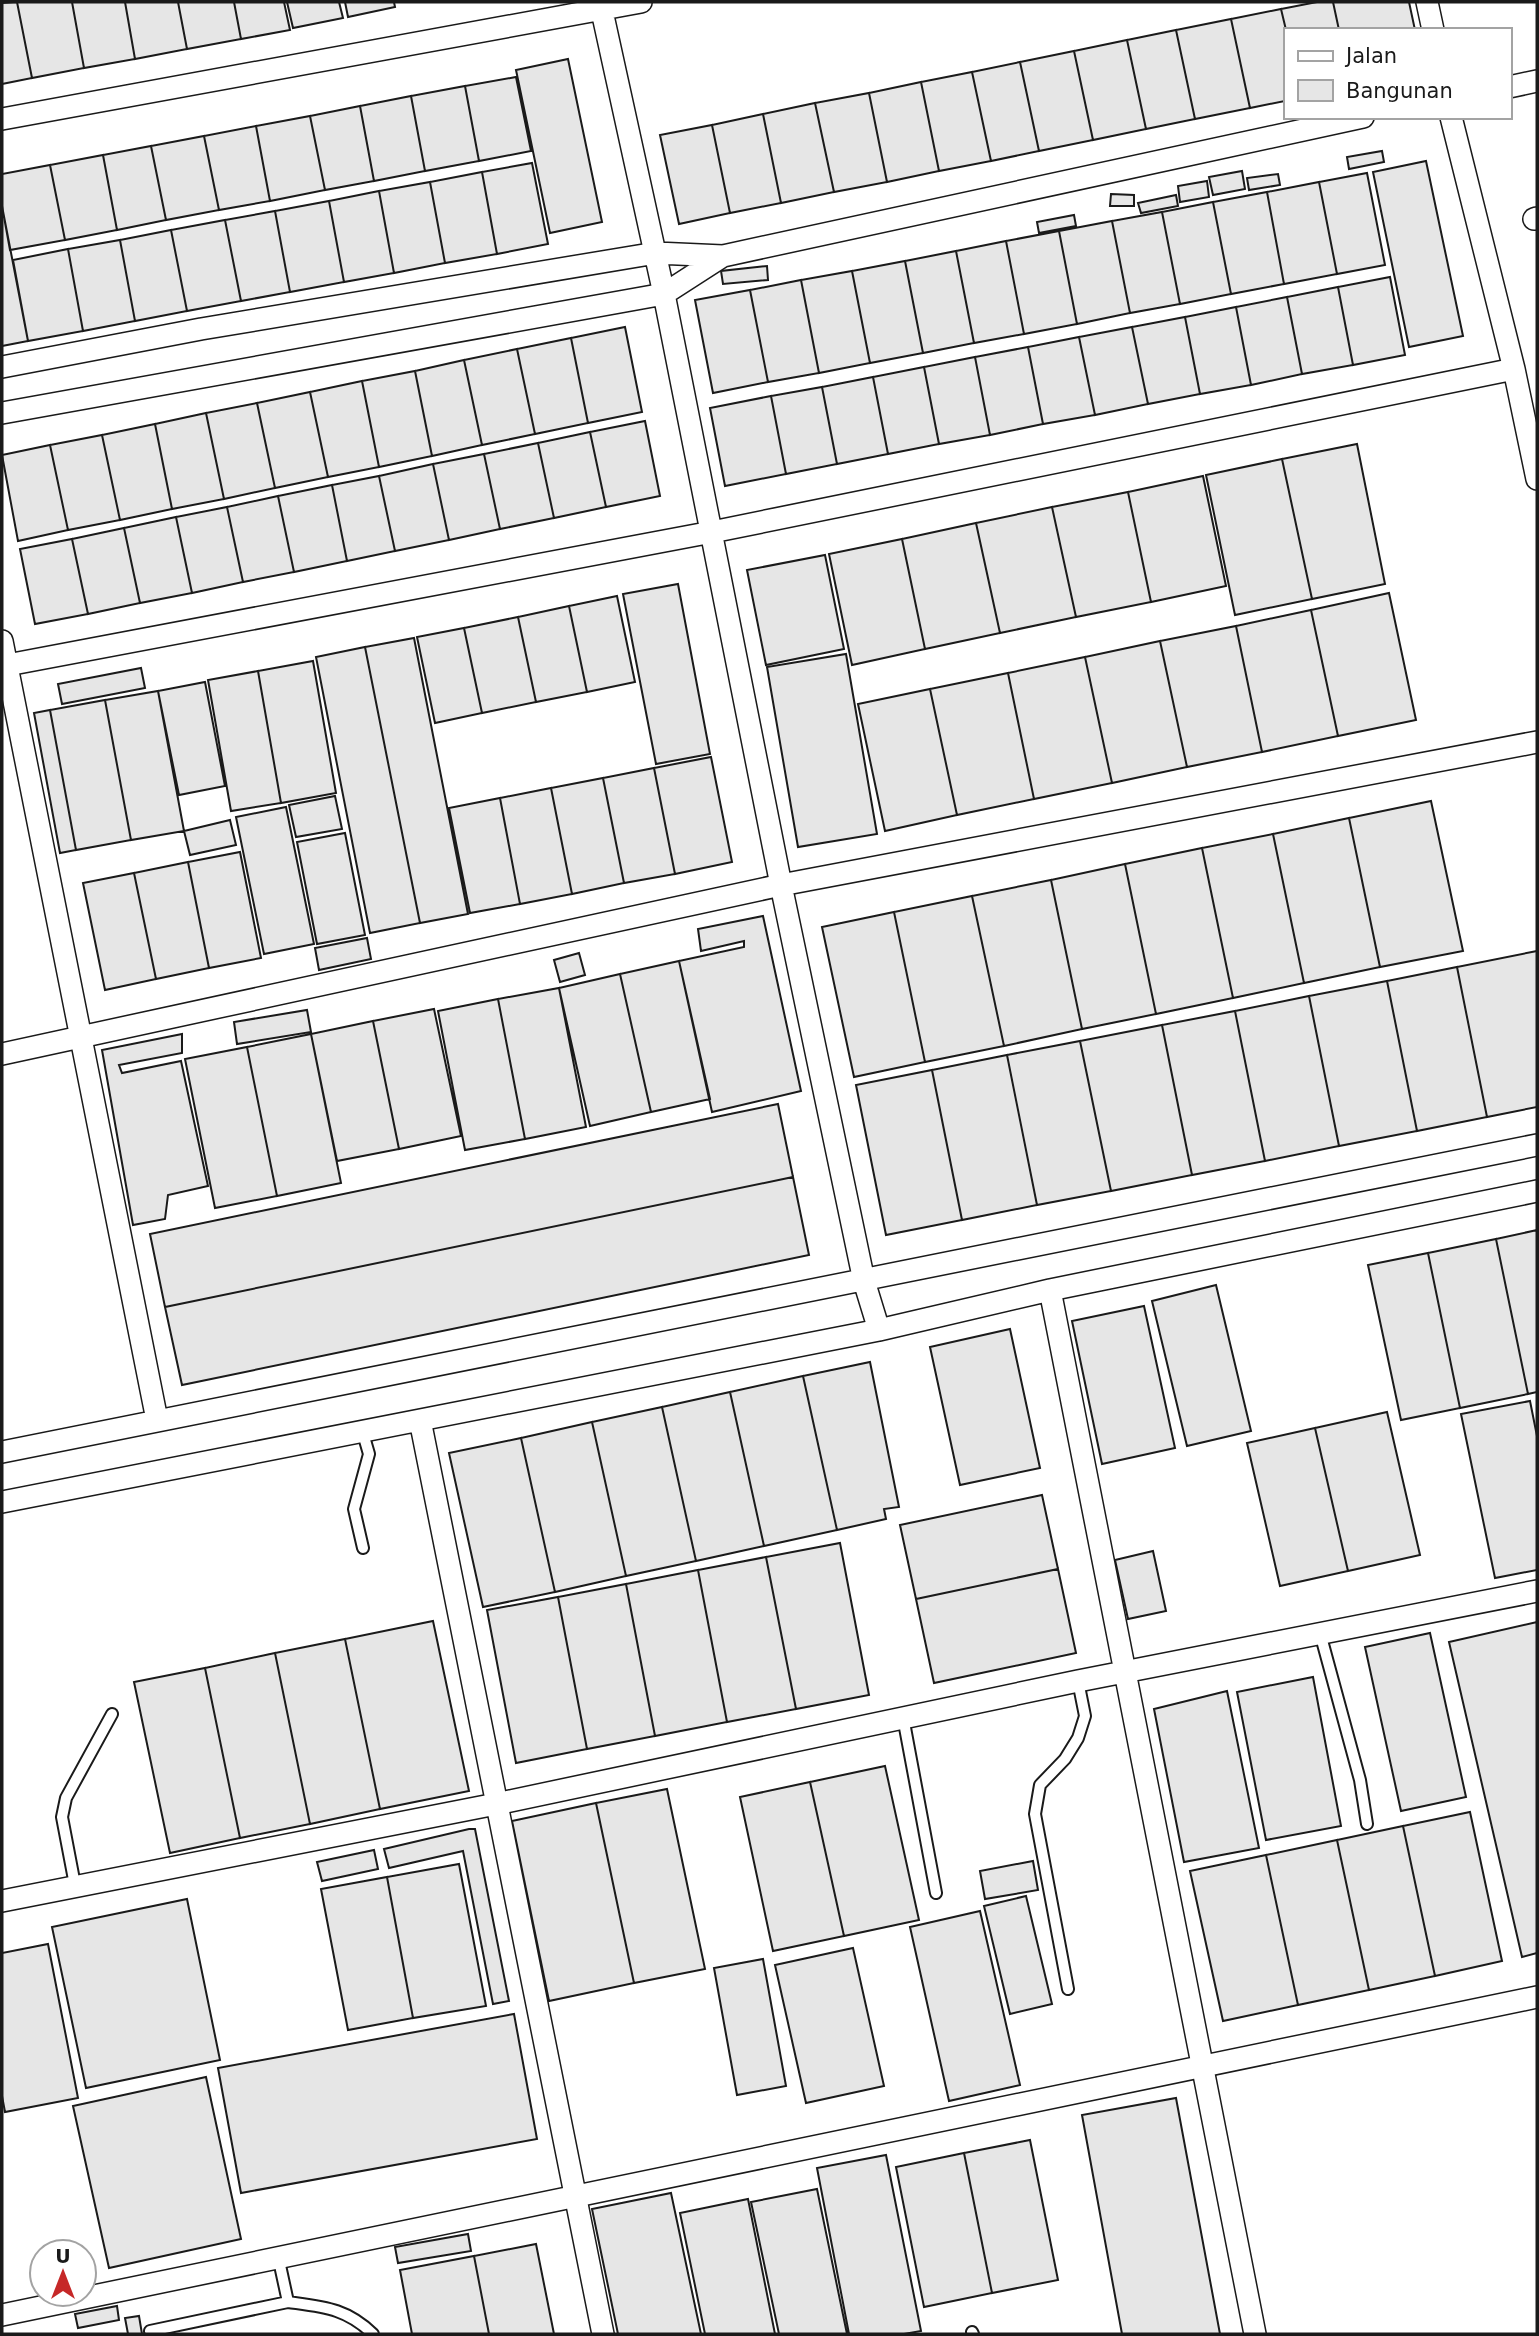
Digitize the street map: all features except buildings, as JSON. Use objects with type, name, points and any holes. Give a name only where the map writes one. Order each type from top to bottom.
[{"type":"street","points":[[2,119],[601,6],[641,2]]},
{"type":"street","points":[[1427,2],[1433,28]]},
{"type":"street","points":[[601,6],[656,253],[781,885],[864,1281],[878,1330]]},
{"type":"street","points":[[1511,87],[1537,81]]},
{"type":"street","points":[[2,367],[201,329],[656,253],[723,256],[1354,119]]},
{"type":"street","points":[[1452,119],[1514,369],[1537,479]]},
{"type":"street","points":[[2,414],[664,294],[723,256]]},
{"type":"street","points":[[4,666],[712,531],[1514,369]]},
{"type":"street","points":[[2,642],[4,666],[157,1420]]},
{"type":"street","points":[[2,1054],[781,885],[1537,742]]},
{"type":"street","points":[[2,1452],[1537,1145]]},
{"type":"street","points":[[2,1502],[878,1330],[1050,1290],[1537,1191]]},
{"type":"street","points":[[1050,1290],[1255,2334]]},
{"type":"street","points":[[420,1420],[603,2334]]},
{"type":"street","points":[[2,1901],[496,1804],[1078,1681],[1537,1591]]},
{"type":"street","points":[[2,2315],[1203,2064],[1537,1997]]},
{"type":"lane","points":[[362,1430],[369,1454],[354,1509],[363,1548]]},
{"type":"lane","points":[[1320,1633],[1360,1780],[1367,1824]]},
{"type":"lane","points":[[1068,1989],[1035,1814],[1040,1785],[1065,1759],[1078,1738],[1085,1716],[1078,1681]]},
{"type":"lane","points":[[75,1885],[62,1817],[66,1798],[112,1714]]},
{"type":"lane","points":[[903,1717],[936,1893]]},
{"type":"lane","points":[[278,2256],[288,2302]]},
{"type":"lane","points":[[150,2331],[288,2302],[323,2307],[355,2317],[373,2334]]}]
